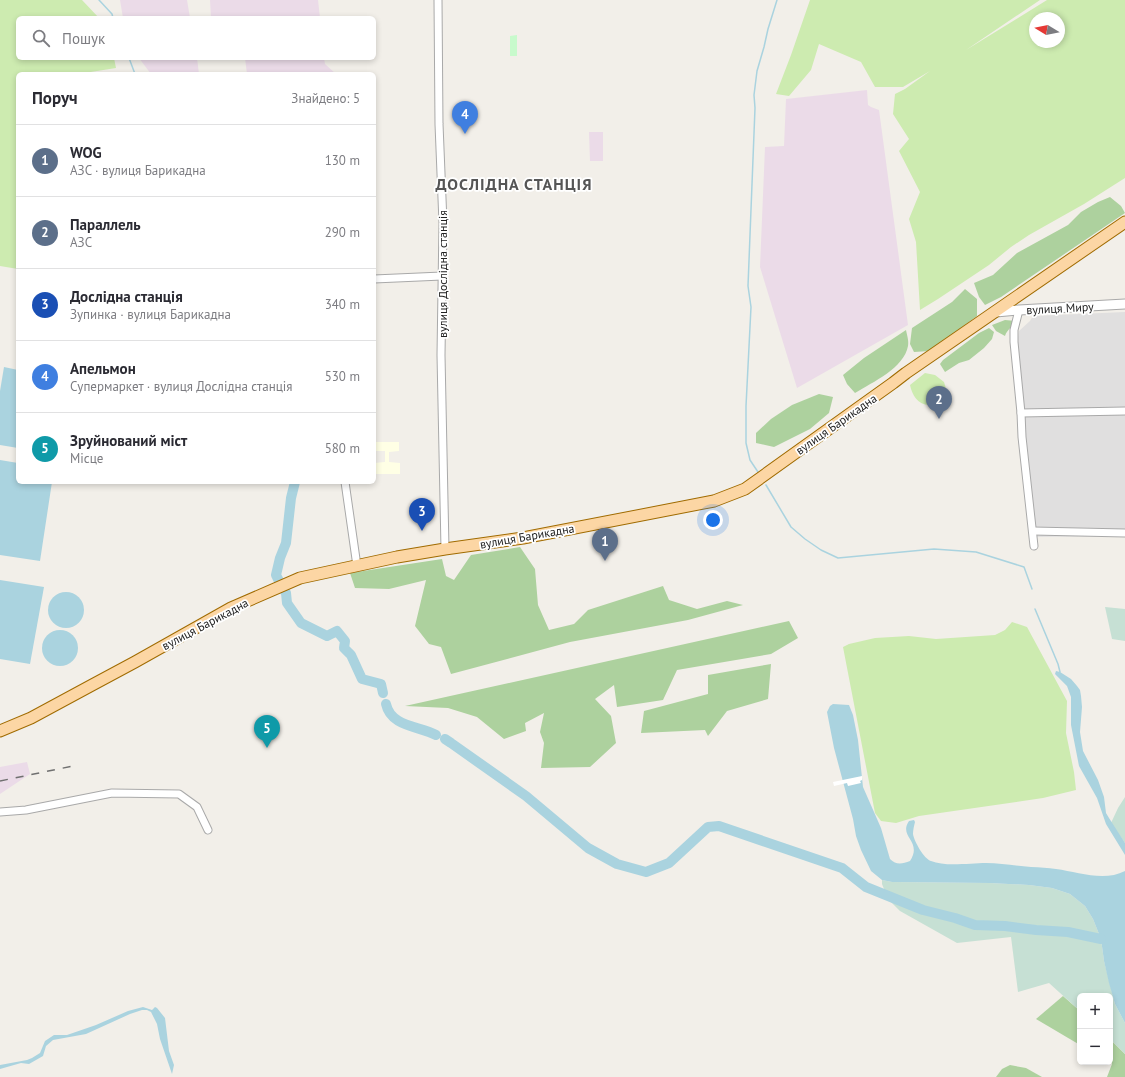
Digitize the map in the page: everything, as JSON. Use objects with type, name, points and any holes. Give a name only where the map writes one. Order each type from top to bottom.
[{"type":"main road","name":"вулиця Барикадна","points":[[0,732],[30,718],[128,666],[230,608],[300,578],[445,549],[523,538],[677,509],[714,501],[745,489],[906,373],[1125,222]]},
{"type":"street","name":"вулиця Дослідна станція","points":[[438,0],[439,124],[443,223],[441,355],[445,549]]},
{"type":"street","points":[[376,278],[442,276]]},
{"type":"street","name":"вулиця Миру","points":[[996,312],[1125,304]]},
{"type":"street","points":[[1019,310],[1015,324],[1014,342],[1029,510],[1034,546]]},
{"type":"street","points":[[1021,413],[1125,410]]},
{"type":"street","points":[[345,484],[357,566]]},
{"type":"street","points":[[1033,531],[1125,533]]},
{"type":"street","points":[[0,812],[26,810],[112,792],[179,794],[197,807],[208,830]]},
{"type":"shaded area","points":[[120,0],[187,0],[190,16],[123,16]]},
{"type":"shaded area","points":[[210,0],[318,0],[320,16],[211,16]]},
{"type":"shaded area","points":[[140,60],[197,60],[199,72],[150,72]]},
{"type":"shaded area","points":[[245,60],[324,60],[325,64],[334,72],[247,72]]},
{"type":"shaded area","points":[[867,90],[868,105],[879,110],[908,325],[797,388],[760,267],[765,147],[784,146],[786,99]]},
{"type":"shaded area","points":[[589,132],[603,132],[603,161],[590,161]]},
{"type":"shaded area","points":[[1125,312],[1125,536],[1034,537],[1017,343],[1019,331],[1030,321],[1033,316]]},
{"type":"shaded area","points":[[376,442],[399,442],[399,451],[389,452],[389,462],[400,463],[400,474],[376,474],[376,463],[385,462],[385,451],[376,451]]},
{"type":"shaded area","points":[[1105,607],[1125,609],[1125,641],[1112,639]]},
{"type":"shaded area","points":[[27,762],[30,774],[0,794],[0,767]]},
{"type":"shaded area","points":[[1125,797],[1125,843],[1111,823]]},
{"type":"shaded area","points":[[882,880],[892,882],[1029,885],[1052,888],[1070,894],[1085,906],[1093,919],[1101,939],[1104,961],[1112,993],[1077,993],[1077,1008],[1049,983],[1018,992],[1011,937],[957,943],[900,911],[888,899],[882,884]]},
{"type":"shaded area","points":[[1113,996],[1115,1004],[1125,1023],[1125,1054],[1113,1042]]},
{"type":"green space","points":[[0,0],[82,0],[97,16],[16,16],[16,60],[114,60],[116,68],[91,72],[16,72],[16,269],[0,266]]},
{"type":"green space","points":[[810,0],[1040,0],[966,50],[1047,0],[1125,0],[1125,178],[1084,204],[1029,235],[989,265],[920,310],[916,242],[909,219],[920,192],[899,151],[909,139],[893,114],[895,94],[905,89],[930,71],[903,87],[875,87],[861,62],[819,44],[811,70],[789,96],[776,94]]},
{"type":"green space","points":[[517,35],[517,56],[510,56],[510,36]]},
{"type":"green space","points":[[1110,197],[1121,206],[1125,213],[1001,297],[985,305],[979,297],[974,283],[993,275],[1017,253],[1068,225],[1081,212]]},
{"type":"green space","points":[[965,289],[977,299],[977,316],[930,351],[914,352],[910,344],[912,328],[952,302]]},
{"type":"green space","points":[[1005,320],[1016,321],[1007,331],[1005,336],[996,331],[992,325]]},
{"type":"green space","points":[[989,328],[994,332],[992,339],[984,348],[969,360],[959,363],[945,372],[940,364],[943,360],[979,333]]},
{"type":"green space","points":[[906,330],[908,346],[901,361],[887,374],[855,393],[847,384],[843,375],[864,358]]},
{"type":"green space","points":[[925,373],[935,375],[944,382],[947,392],[942,402],[932,405],[925,405],[914,396],[910,385]]},
{"type":"green space","points":[[819,394],[833,397],[829,413],[810,429],[774,447],[756,443],[756,433],[771,419],[792,405]]},
{"type":"green space","points":[[520,547],[535,569],[538,605],[549,630],[574,624],[588,610],[663,586],[669,600],[697,609],[727,601],[743,605],[688,620],[570,642],[451,674],[441,647],[429,644],[415,626],[426,580],[389,589],[355,588],[350,573],[442,559],[446,576],[454,580],[471,555]]},
{"type":"green space","points":[[789,621],[798,638],[771,654],[677,670],[663,700],[617,707],[614,685],[595,699],[611,716],[616,743],[590,767],[541,768],[544,743],[540,732],[544,713],[525,723],[526,731],[504,739],[477,717],[448,708],[405,706]]},
{"type":"green space","points":[[1012,622],[1027,627],[1067,701],[1066,733],[1076,790],[1043,798],[919,816],[896,823],[881,821],[875,813],[843,647],[849,644],[875,638],[909,636],[936,639],[995,635],[1005,630]]},
{"type":"green space","points":[[771,664],[768,699],[727,711],[708,736],[705,730],[641,733],[644,711],[708,694],[708,675]]},
{"type":"green space","points":[[1063,996],[1077,1008],[1077,1043],[1036,1019]]},
{"type":"green space","points":[[1113,1042],[1125,1054],[1125,1077],[1107,1077],[1112,1065],[1113,1065]]},
{"type":"green space","points":[[1010,1065],[1026,1068],[1042,1077],[996,1077],[1002,1069]]},
{"type":"water","points":[[4,367],[16,370],[16,448],[0,445],[0,391]]},
{"type":"water","points":[[0,460],[16,463],[16,484],[52,484],[40,561],[0,555]]},
{"type":"water","points":[[0,580],[44,587],[30,664],[0,659]]},
{"type":"water","points":[[66,592],[76,595],[81,600],[84,610],[81,620],[76,625],[66,628],[56,625],[51,620],[48,610],[51,600],[56,595]]},
{"type":"water","points":[[60,630],[70,633],[75,638],[78,648],[75,658],[70,663],[60,666],[50,663],[45,658],[42,648],[45,638],[50,633]]},
{"type":"water","points":[[1056,671],[1071,679],[1080,690],[1082,707],[1080,732],[1083,751],[1098,780],[1104,797],[1106,813],[1125,843],[1125,855],[1106,824],[1097,798],[1079,766],[1071,725],[1071,697],[1067,686],[1055,674]]},
{"type":"water","points":[[833,704],[849,705],[853,715],[858,740],[863,787],[881,828],[890,859],[895,862],[902,863],[910,861],[914,849],[906,831],[906,826],[909,821],[914,820],[913,834],[917,845],[928,860],[937,863],[997,863],[1025,867],[1041,867],[1100,876],[1108,876],[1125,871],[1125,1023],[1115,1004],[1104,961],[1101,939],[1093,919],[1085,906],[1070,894],[1052,888],[1029,885],[892,882],[882,880],[871,871],[856,836],[853,819],[834,748],[827,712]]},
{"type":"water","points":[[143,1007],[152,1010],[155,1007],[157,1008],[165,1018],[169,1051],[174,1065],[172,1074],[160,1039],[157,1024],[151,1012],[147,1010],[130,1014],[86,1034],[53,1040],[46,1046],[43,1056],[29,1064],[21,1063],[0,1069],[0,1065],[27,1060],[40,1053],[45,1041],[54,1035],[67,1035],[96,1025],[128,1011]]},
{"type":"pier","points":[[862,776],[862,780],[860,781],[861,783],[848,786],[847,783],[834,786],[833,782]]},
{"type":"waterway","points":[[99,0],[112,16]]},
{"type":"waterway","points":[[758,472],[750,460],[746,443],[746,406],[751,307],[748,286],[755,108],[754,95],[757,71],[777,0]]},
{"type":"waterway","points":[[130,60],[134,72]]},
{"type":"waterway","points":[[279,581],[276,575],[280,558],[286,543],[291,498],[294,484]]},
{"type":"waterway","points":[[766,485],[791,527],[821,550],[838,558],[934,549],[976,552],[1024,567],[1032,589]]},
{"type":"waterway","points":[[284,590],[286,593],[287,603],[301,623],[327,636],[337,631],[345,641],[344,648],[351,655],[362,679],[381,684],[383,693]]},
{"type":"waterway","points":[[1035,609],[1060,672]]},
{"type":"waterway","points":[[386,704],[389,712],[400,722],[436,735]]},
{"type":"waterway","points":[[445,739],[526,796],[588,848],[617,864],[646,872],[669,863],[708,827],[719,826],[842,868],[866,887],[923,910],[975,925],[1005,926],[1068,932],[1101,939]]},
{"type":"railway","points":[[0,781],[73,766]]},
{"type":"place","name":"Апельмон","points":[[465,134]]},
{"type":"place","name":"Параллель","points":[[939,419]]},
{"type":"place","name":"Дослідна станція","points":[[422,531]]},
{"type":"place","name":"WOG","points":[[605,561]]},
{"type":"place","name":"Зруйнований міст","points":[[267,748]]},
{"type":"district","name":"ДОСЛІДНА СТАНЦІЯ","points":[[514,184]]}]
